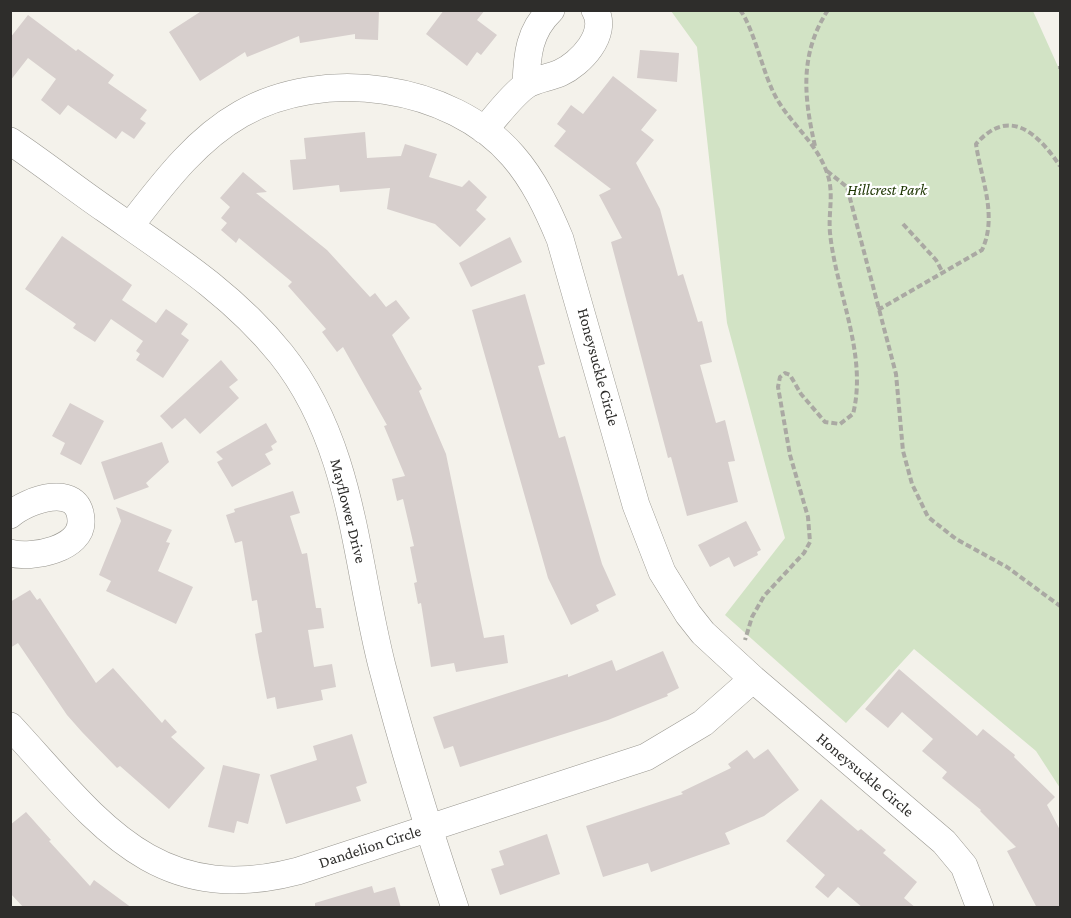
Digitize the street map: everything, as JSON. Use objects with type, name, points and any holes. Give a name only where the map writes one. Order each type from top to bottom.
[{"type":"street","points":[[526,84],[530,42],[539,24],[551,10]]},
{"type":"street","points":[[484,130],[526,84],[561,73],[579,59],[591,45],[598,31],[599,21],[595,10]]},
{"type":"street","name":"Honeysuckle Circle","points":[[130,226],[199,145],[242,113],[287,95],[346,87],[380,90],[438,106],[484,130],[513,156],[527,174],[549,212],[560,239],[636,505],[662,572],[703,633],[753,679],[944,842],[964,866],[980,908]]},
{"type":"street","name":"Mayflower Drive","points":[[10,141],[186,264],[234,304],[282,355],[304,388],[326,431],[347,492],[382,668],[428,827],[455,908]]},
{"type":"street","points":[[10,515],[24,505],[53,496],[70,501],[76,507],[81,520],[80,527],[69,541],[54,550],[28,557],[10,553]]},
{"type":"street","name":"Dandelion Circle","points":[[10,726],[95,819],[147,859],[172,870],[206,878],[262,879],[298,871],[662,750],[703,723],[753,679]]},
{"type":"path","points":[[740,10],[781,110],[800,128],[816,150],[826,171],[832,191],[830,232],[856,366],[856,404],[853,414],[848,419],[832,424],[825,422],[801,394],[790,375],[785,374],[780,377],[778,387],[790,455],[808,517],[810,542],[804,553],[764,597],[752,617],[744,643]]},
{"type":"path","points":[[816,150],[806,104],[806,63],[828,10]]},
{"type":"path","points":[[878,310],[982,250],[990,234],[990,211],[976,144],[984,135],[1004,125],[1019,127],[1042,140],[1060,166]]},
{"type":"path","points":[[826,171],[847,187],[896,374],[903,451],[912,484],[928,517],[956,539],[1007,567],[1060,606]]},
{"type":"path","points":[[903,224],[936,260],[943,273]]},
{"type":"green space","name":"Hillcrest Park","points":[[671,11],[1033,11],[1060,71],[1060,788],[1036,751],[914,649],[846,723],[725,615],[785,538],[727,323],[697,47]]},
{"type":"building","points":[[203,10],[379,10],[378,40],[355,39],[355,34],[300,43],[299,36],[247,57],[245,52],[200,81],[169,32]]},
{"type":"building","points":[[444,10],[485,10],[477,20],[497,35],[481,55],[477,52],[467,66],[426,34]]},
{"type":"building","points":[[28,15],[76,51],[78,49],[114,75],[108,83],[147,110],[140,119],[146,123],[134,139],[122,131],[116,139],[68,105],[60,115],[41,100],[56,79],[28,58],[10,81],[10,38]]},
{"type":"building","points":[[640,50],[679,53],[677,82],[637,78]]},
{"type":"building","points":[[613,76],[657,110],[641,130],[654,140],[636,163],[660,209],[678,276],[683,274],[698,322],[702,321],[712,362],[700,365],[716,423],[725,420],[735,461],[728,462],[738,502],[687,516],[671,457],[668,458],[611,242],[622,238],[599,195],[611,189],[554,146],[566,131],[557,124],[571,105],[583,114]]},
{"type":"building","points":[[365,132],[367,158],[401,156],[405,144],[437,154],[429,177],[462,187],[469,180],[487,197],[476,210],[486,219],[460,247],[435,224],[387,209],[390,188],[340,192],[339,185],[293,190],[290,160],[306,159],[304,138]]},
{"type":"building","points":[[243,172],[267,192],[256,193],[327,250],[370,297],[375,293],[386,307],[396,300],[410,318],[392,335],[422,389],[419,391],[446,454],[484,638],[504,635],[508,663],[456,672],[454,663],[431,667],[421,603],[418,604],[414,583],[417,582],[410,547],[414,546],[403,499],[397,501],[392,479],[405,476],[384,426],[387,425],[343,347],[337,352],[322,332],[326,329],[288,286],[292,282],[239,238],[236,243],[221,230],[227,223],[221,218],[230,207],[220,198]]},
{"type":"building","points":[[62,236],[132,285],[122,300],[156,323],[166,309],[188,324],[181,334],[189,340],[163,378],[136,360],[140,354],[136,351],[143,341],[111,319],[95,342],[73,328],[76,324],[25,289]]},
{"type":"building","points":[[510,237],[522,262],[471,287],[459,263]]},
{"type":"building","points":[[525,294],[545,364],[538,366],[559,438],[565,436],[602,564],[616,595],[596,605],[599,611],[571,625],[548,578],[472,310]]},
{"type":"building","points":[[221,360],[238,380],[229,387],[239,398],[200,434],[185,418],[172,429],[160,416]]},
{"type":"building","points":[[70,403],[104,421],[81,465],[60,454],[65,443],[52,436]]},
{"type":"building","points":[[266,423],[277,442],[271,446],[273,450],[265,454],[271,464],[232,487],[217,462],[223,459],[216,452]]},
{"type":"building","points":[[162,442],[169,462],[146,483],[149,487],[114,500],[101,462]]},
{"type":"building","points":[[293,491],[300,513],[290,516],[302,554],[307,553],[316,608],[321,608],[324,628],[308,630],[314,667],[332,664],[336,687],[321,690],[323,700],[277,709],[275,697],[267,699],[255,634],[262,632],[257,600],[252,601],[242,541],[235,543],[226,515],[235,512],[234,509]]},
{"type":"building","points":[[116,507],[172,530],[166,542],[170,543],[158,571],[193,587],[176,624],[106,591],[111,581],[99,575],[121,521]]},
{"type":"building","points":[[746,521],[761,550],[757,552],[758,555],[734,567],[729,557],[710,567],[698,545]]},
{"type":"building","points":[[30,590],[37,600],[40,598],[96,683],[113,668],[162,723],[165,719],[177,732],[171,737],[205,768],[169,809],[120,766],[117,768],[82,732],[67,715],[18,643],[10,648],[10,602]]},
{"type":"building","points":[[663,651],[679,688],[667,694],[668,696],[608,720],[460,767],[453,746],[444,749],[433,717],[568,674],[568,677],[612,660],[616,671]]},
{"type":"building","points":[[899,669],[977,736],[983,729],[1015,755],[1014,757],[1055,797],[1047,805],[1060,830],[1060,908],[1037,908],[1007,851],[1016,847],[981,810],[942,778],[947,772],[922,751],[933,739],[902,712],[888,728],[865,709]]},
{"type":"building","points":[[352,734],[367,783],[356,787],[361,801],[286,824],[270,775],[317,760],[313,746]]},
{"type":"building","points":[[768,749],[799,790],[764,816],[725,833],[730,844],[651,872],[648,863],[603,877],[586,826],[683,794],[681,792],[731,768],[728,764],[747,750],[754,759]]},
{"type":"building","points":[[223,765],[260,774],[248,824],[237,821],[234,833],[208,827]]},
{"type":"building","points":[[821,799],[858,831],[861,829],[886,850],[883,853],[917,882],[904,898],[916,908],[863,908],[838,887],[828,898],[815,887],[825,875],[786,841]]},
{"type":"building","points":[[26,812],[90,886],[94,880],[132,908],[24,908],[10,893],[10,825]]},
{"type":"building","points":[[547,834],[560,874],[500,895],[491,869],[504,865],[499,851]]},
{"type":"building","points":[[372,886],[374,893],[395,887],[401,908],[315,908],[315,903]]}]
